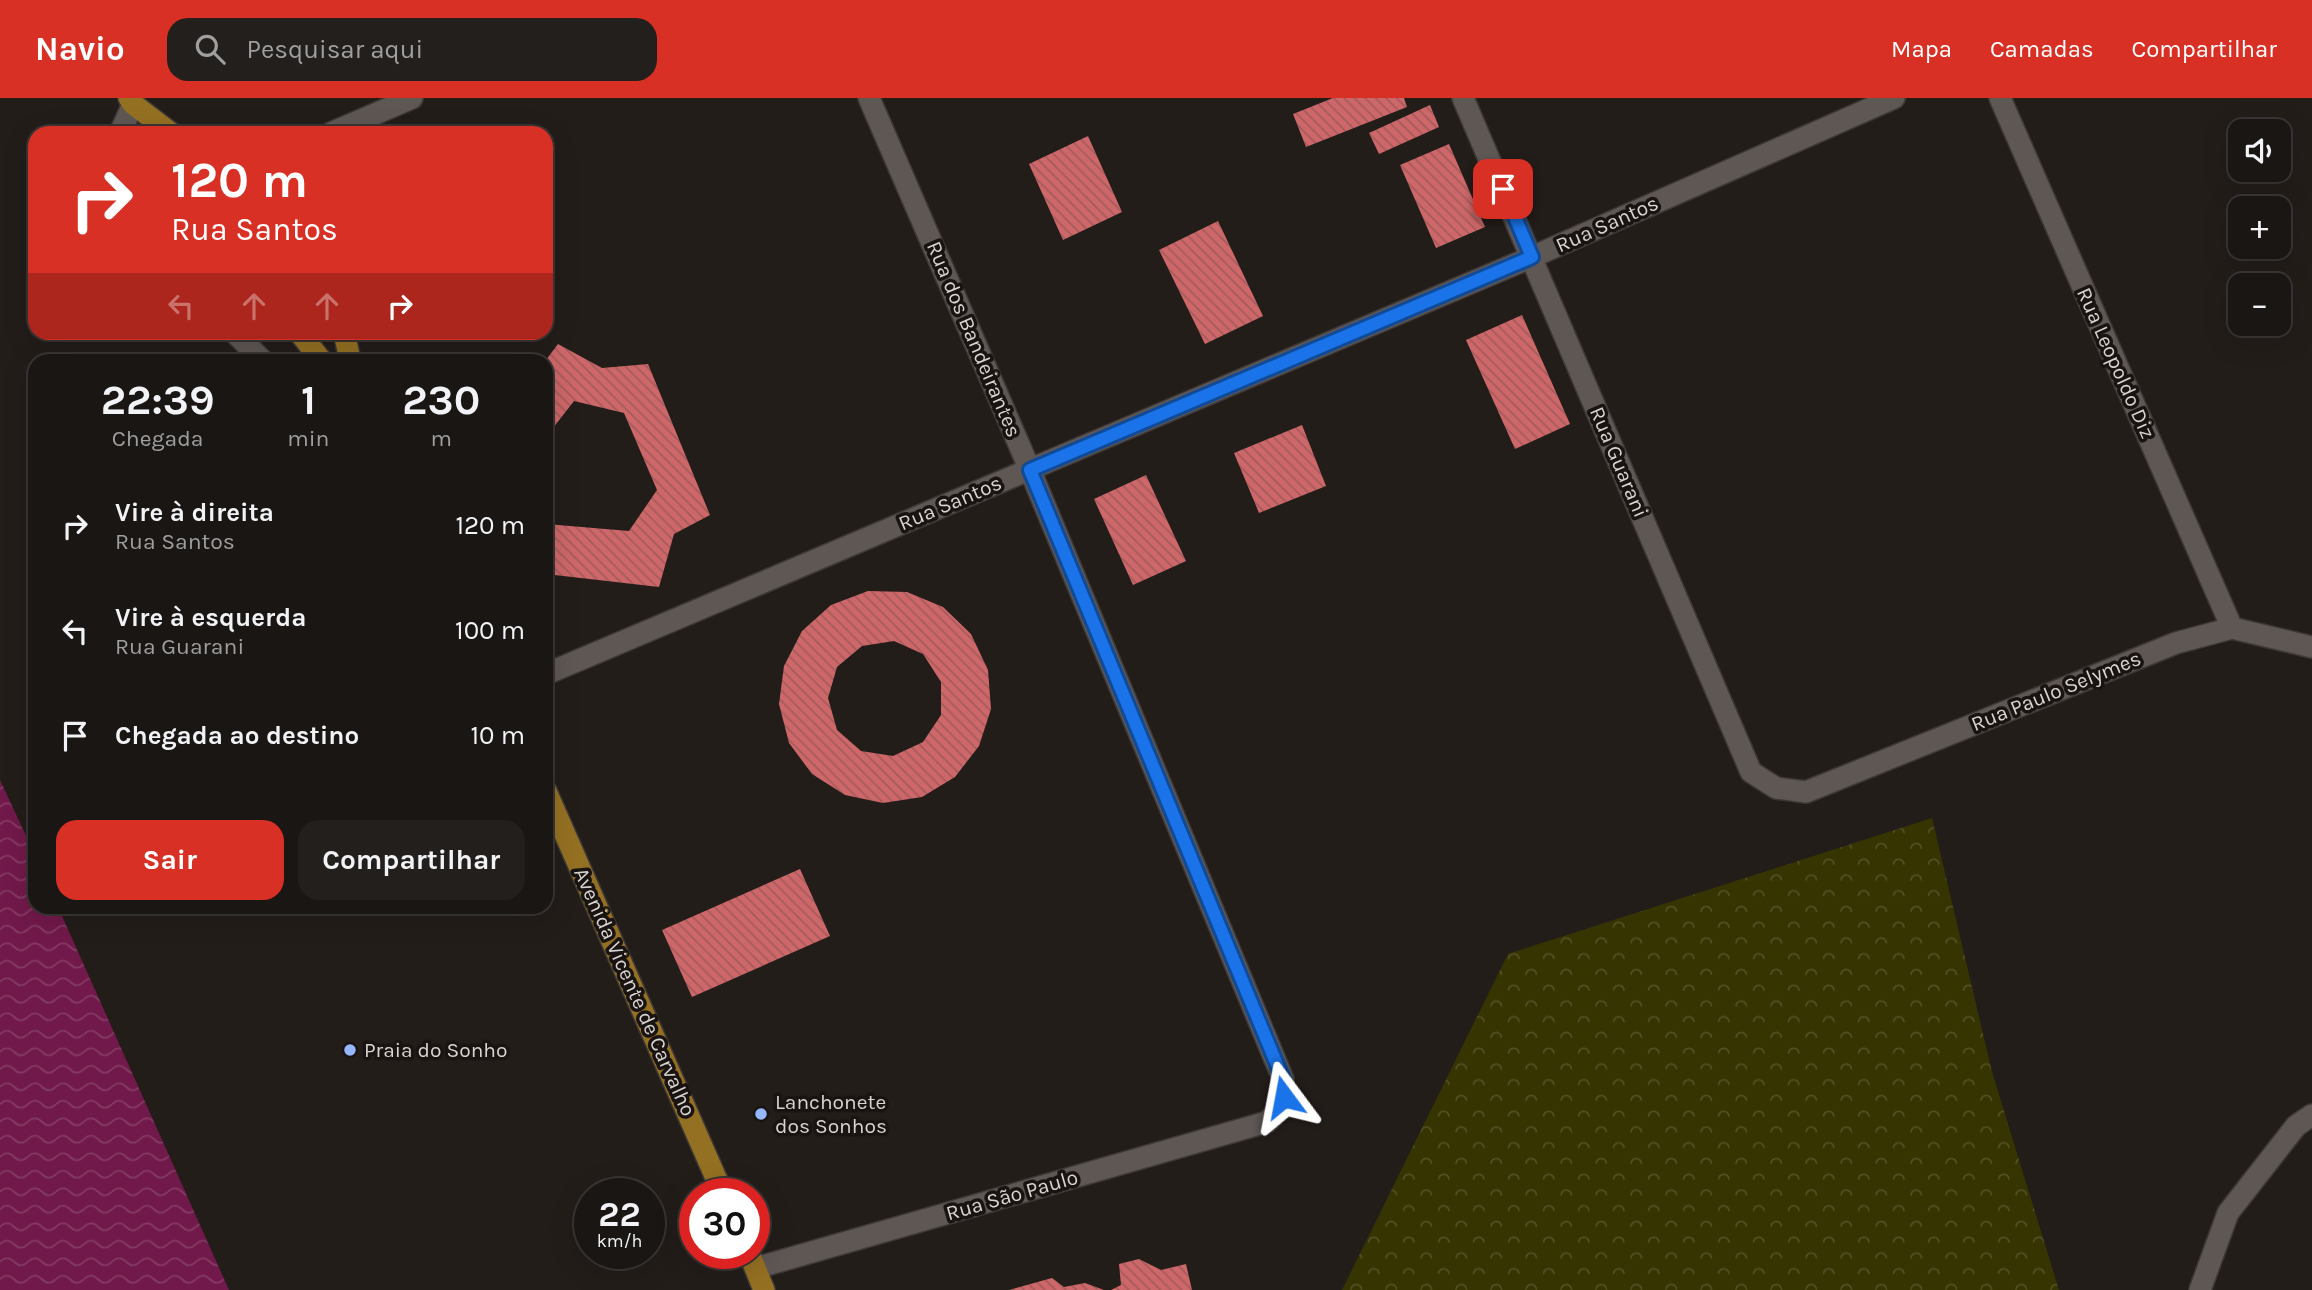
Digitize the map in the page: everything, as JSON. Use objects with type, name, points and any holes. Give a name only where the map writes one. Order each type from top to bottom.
[{"type":"main road","points":[[131,101],[162,126]]},
{"type":"main road","points":[[305,340],[316,354]]},
{"type":"main road","name":"Avenida Vicente de Carvalho","points":[[553,807],[716,1178]]},
{"type":"main road","points":[[756,1269],[764,1290]]},
{"type":"street","points":[[347,126],[412,98]]},
{"type":"street","name":"Rua dos Bandeirantes","points":[[869,98],[1030,470],[1283,1079],[1284,1097],[1279,1111],[1267,1122]]},
{"type":"street","name":"Rua Guarani","points":[[1463,98],[1751,772],[1776,788],[1806,792]]},
{"type":"street","name":"Rua Santos","points":[[553,671],[1532,257],[1894,98]]},
{"type":"street","name":"Rua Leopoldo Diz","points":[[2000,98],[2232,628]]},
{"type":"street","points":[[122,126],[131,101]]},
{"type":"street","points":[[242,340],[256,354]]},
{"type":"street","name":"Rua Paulo Selymes","points":[[1806,792],[2176,643],[2232,628],[2312,647]]},
{"type":"street","points":[[2200,1290],[2228,1213],[2296,1126],[2312,1115]]},
{"type":"street","name":"Rua São Paulo","points":[[770,1256],[1267,1122]]},
{"type":"green space","points":[[1932,818],[1992,1072],[2059,1290],[1342,1290],[1508,954]]},
{"type":"water","points":[[0,780],[28,840],[28,914],[61,914],[229,1290],[0,1290]]},
{"type":"building","points":[[1333,98],[1404,98],[1407,107],[1306,147],[1293,114]]},
{"type":"building","points":[[1430,105],[1439,127],[1379,154],[1369,133]]},
{"type":"building","points":[[1088,136],[1122,212],[1063,240],[1029,164]]},
{"type":"building","points":[[1449,144],[1485,227],[1436,248],[1400,165]]},
{"type":"building","points":[[1218,221],[1263,316],[1205,344],[1159,250]]},
{"type":"building","points":[[1522,315],[1570,424],[1515,449],[1466,340]]},
{"type":"building","points":[[558,344],[602,368],[648,364],[710,515],[674,534],[659,587],[553,575],[553,525],[629,531],[657,490],[624,413],[574,401],[553,428],[553,354],[550,354]]},
{"type":"building","points":[[1302,425],[1326,486],[1259,513],[1234,453]]},
{"type":"building","points":[[1146,475],[1186,561],[1133,585],[1094,499]]},
{"type":"building","points":[[868,591],[907,592],[943,607],[971,634],[988,670],[991,709],[979,746],[955,777],[922,797],[883,803],[845,795],[812,774],[789,743],[779,704],[784,666],[802,631],[831,605]],"holes":[[[894,641],[923,654],[941,682],[941,715],[923,742],[893,756],[861,751],[837,730],[828,698],[837,667],[862,646]]]},
{"type":"building","points":[[800,869],[830,936],[692,997],[662,930]]},
{"type":"building","points":[[1139,1259],[1161,1270],[1186,1264],[1192,1290],[1111,1290],[1121,1285],[1119,1264]]},
{"type":"building","points":[[1052,1278],[1064,1287],[1085,1283],[1104,1290],[1009,1290]]},
{"type":"place","name":"Praia do Sonho","points":[[350,1050]]},
{"type":"place","name":"Lanchonete dos Sonhos","points":[[761,1114]]},
{"type":"route","points":[[1284,1097],[1283,1079],[1030,470],[1532,257],[1503,189]]}]
